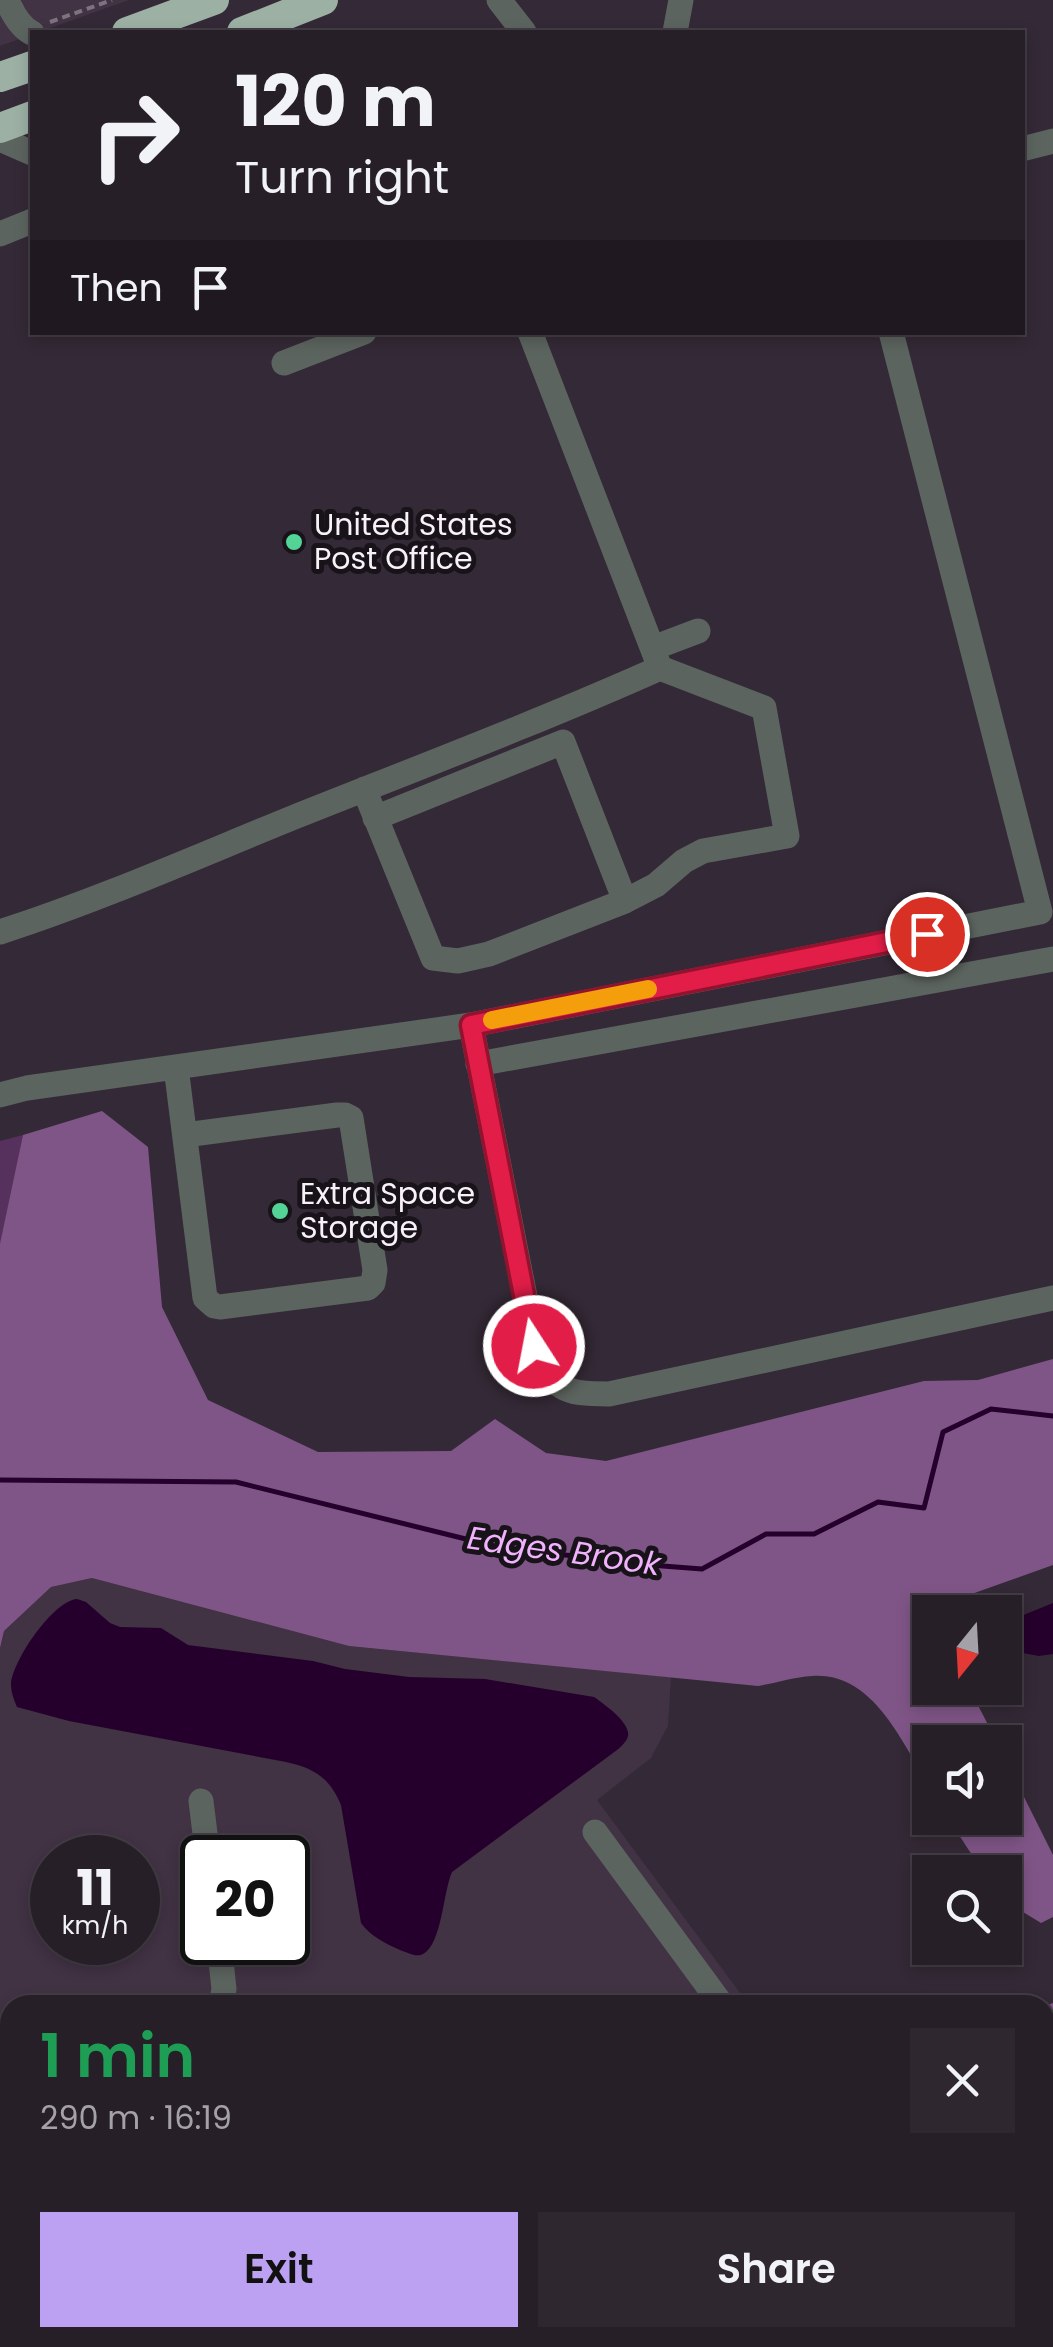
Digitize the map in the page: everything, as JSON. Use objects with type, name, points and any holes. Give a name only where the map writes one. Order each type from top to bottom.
[{"type":"highway","points":[[132,30],[214,0]]},
{"type":"highway","points":[[254,30],[323,0]]},
{"type":"highway","points":[[0,77],[30,67]]},
{"type":"highway","points":[[0,128],[30,117]]},
{"type":"street","points":[[6,0],[26,30],[37,30]]},
{"type":"street","points":[[499,0],[522,30]]},
{"type":"street","points":[[674,30],[681,0]]},
{"type":"street","points":[[0,139],[30,152]]},
{"type":"street","points":[[1025,148],[1053,141]]},
{"type":"street","points":[[0,234],[30,222]]},
{"type":"street","points":[[284,363],[356,335]]},
{"type":"street","points":[[364,790],[434,958],[458,961],[489,954],[625,901],[656,886],[703,850],[787,836],[764,708],[657,658],[531,335]]},
{"type":"street","points":[[0,1096],[28,1088],[471,1025],[1047,911],[892,335]]},
{"type":"street","points":[[0,932],[594,697],[698,631]]},
{"type":"street","points":[[375,818],[563,742],[625,901]]},
{"type":"street","points":[[478,1064],[1053,959]]},
{"type":"street","points":[[471,1025],[534,1346],[558,1384],[576,1394],[609,1394],[1053,1298]]},
{"type":"street","points":[[176,1067],[203,1292],[210,1304],[220,1307],[368,1288],[374,1283],[351,1118],[346,1115],[186,1135]]},
{"type":"street","points":[[201,1800],[205,1835]]},
{"type":"street","points":[[595,1832],[715,1995]]},
{"type":"street","points":[[221,1965],[223,1995]]},
{"type":"path","points":[[37,30],[112,0]]},
{"type":"shaded area","points":[[0,0],[129,0],[45,30],[30,30],[30,35],[0,46]]},
{"type":"shaded area","points":[[102,1111],[148,1147],[162,1307],[208,1400],[318,1452],[451,1451],[495,1419],[546,1453],[606,1461],[924,1381],[978,1380],[1053,1359],[1053,1565],[969,1595],[912,1595],[912,1705],[978,1705],[988,1725],[912,1725],[912,1757],[869,1698],[852,1685],[833,1678],[812,1676],[758,1686],[349,1646],[92,1578],[51,1587],[4,1631],[0,1648],[0,1244],[23,1135]]},
{"type":"shaded area","points":[[23,1135],[2,1244],[0,1244],[0,1141]]},
{"type":"shaded area","points":[[92,1578],[349,1646],[671,1677],[668,1726],[651,1758],[597,1800],[742,1995],[0,1995],[0,1648],[4,1631],[51,1587]]},
{"type":"shaded area","points":[[77,1599],[110,1623],[120,1627],[161,1628],[188,1645],[409,1677],[485,1679],[594,1697],[621,1720],[628,1736],[617,1750],[452,1872],[434,1940],[423,1954],[412,1954],[378,1939],[361,1923],[341,1805],[332,1788],[313,1771],[286,1762],[69,1721],[17,1707],[11,1684],[26,1647],[46,1620],[67,1602]]},
{"type":"shaded area","points":[[1053,1603],[1053,1654],[1022,1653],[1022,1616]]},
{"type":"shaded area","points":[[1022,1793],[1053,1855],[1053,1917],[1041,1923],[1022,1911],[1022,1855],[972,1855],[959,1835],[1022,1835]]},
{"type":"waterway","name":"Edges Brook","points":[[0,1480],[236,1482],[498,1547],[702,1569],[766,1534],[814,1534],[878,1502],[924,1508],[943,1432],[991,1409],[1053,1416]]},
{"type":"slow traffic","points":[[492,1020],[648,989]]},
{"type":"place","name":"United States Post Office","points":[[294,542]]},
{"type":"place","name":"Extra Space Storage","points":[[280,1211]]},
{"type":"route","points":[[534,1346],[471,1025],[927,934]]}]
